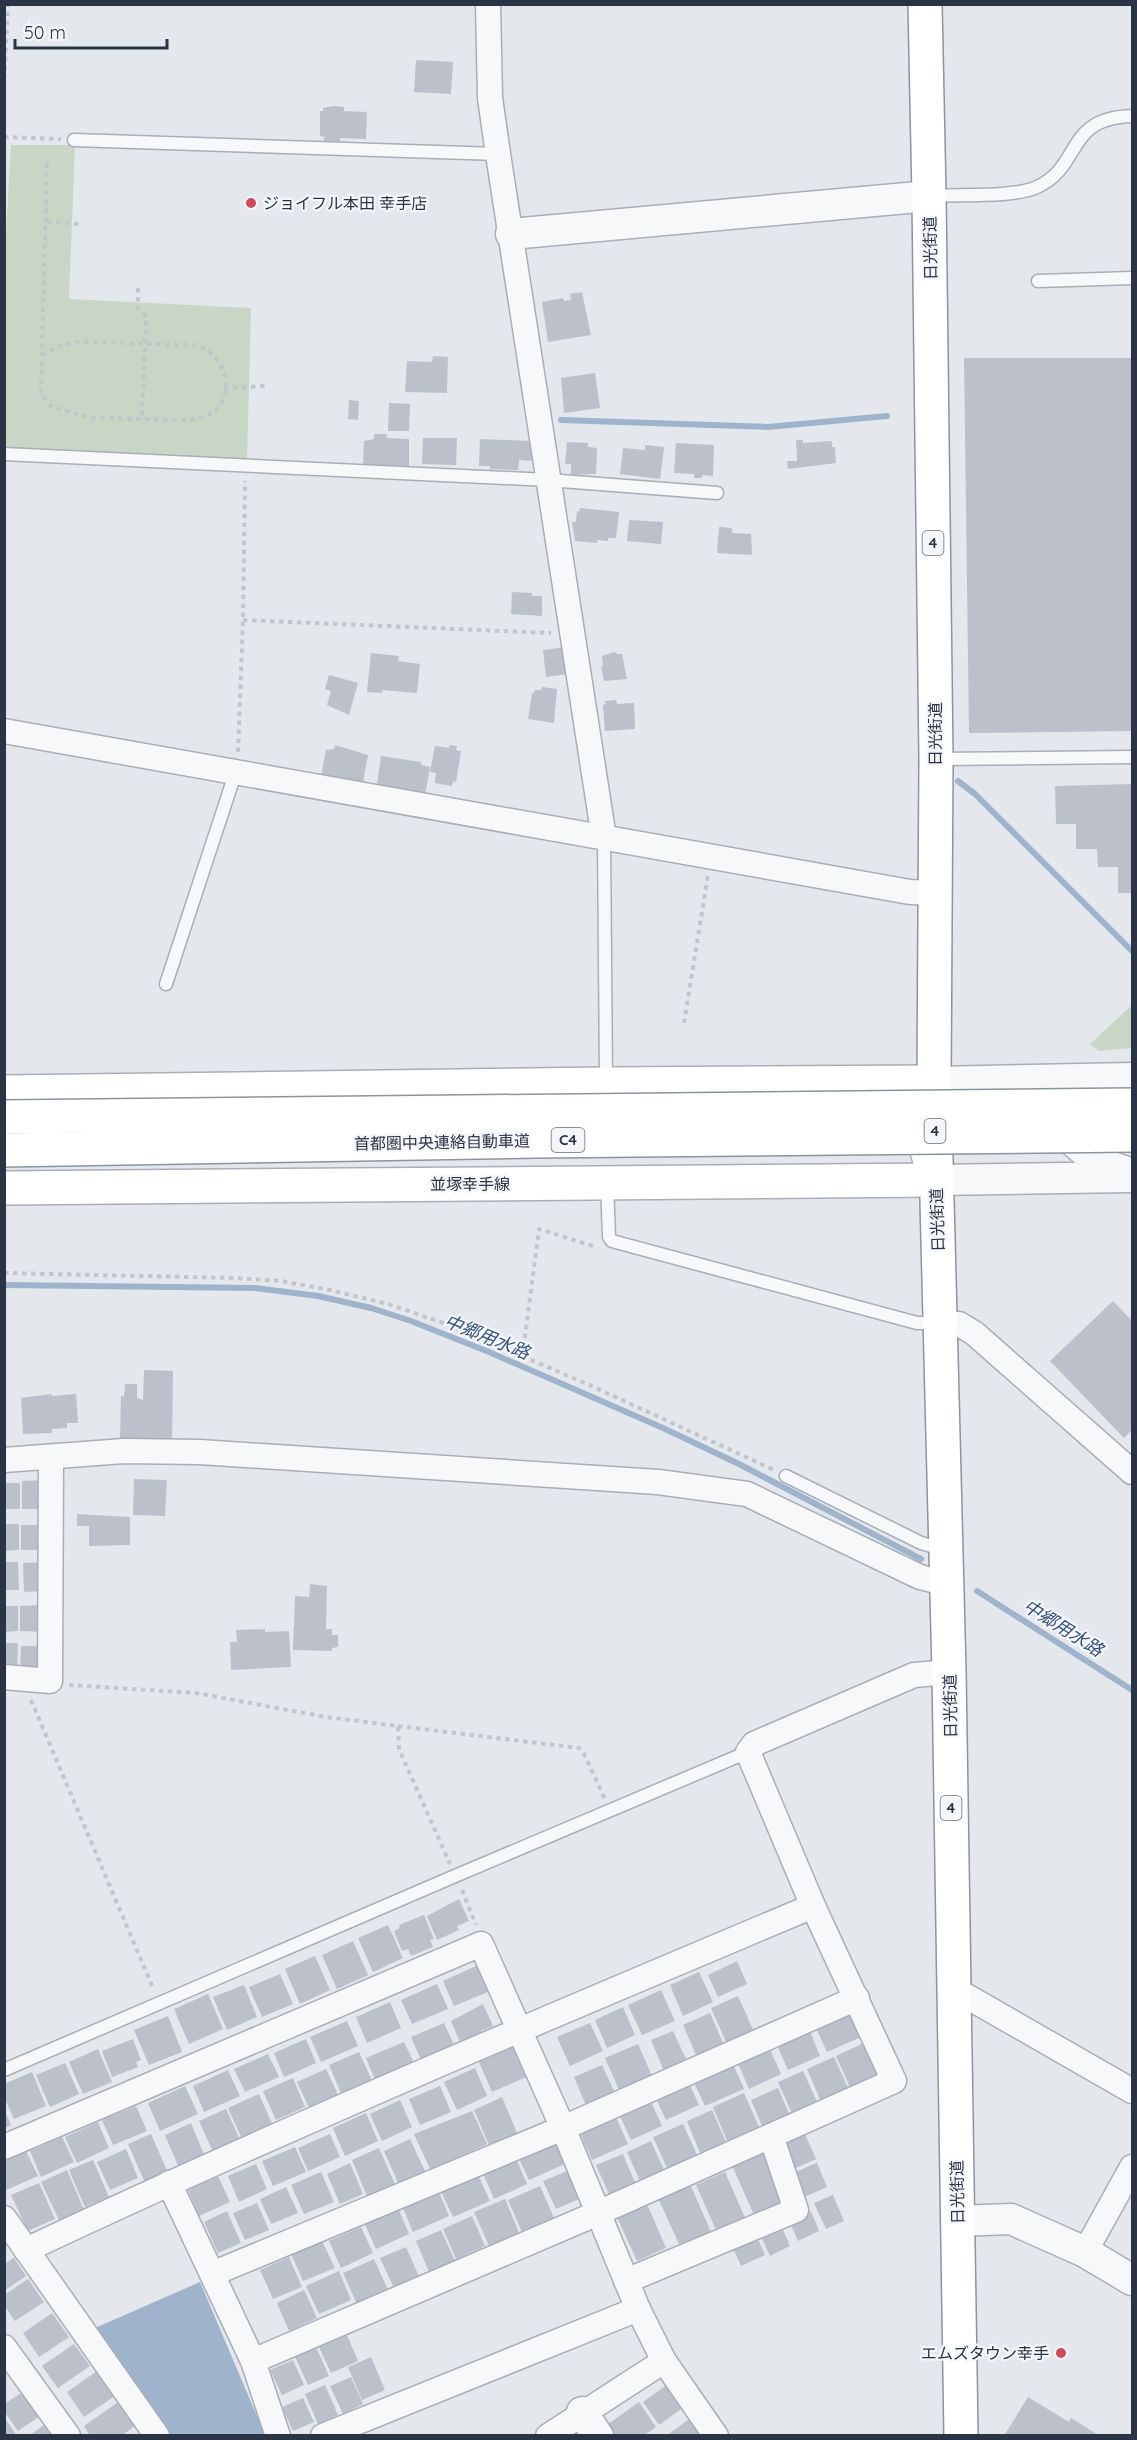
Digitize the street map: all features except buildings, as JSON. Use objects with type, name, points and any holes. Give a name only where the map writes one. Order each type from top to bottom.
[{"type":"main road","name":"日光街道","points":[[925,4],[936,759],[934,1082],[949,1672],[961,2436]]},
{"type":"main road","points":[[4,1092],[934,1082]]},
{"type":"main road","points":[[695,1084],[748,1090],[766,1095],[778,1099],[796,1117],[812,1122],[912,1122],[918,1126],[922,1134],[936,1180]]},
{"type":"main road","name":"首都圏中央連絡自動車道","points":[[4,1117],[1132,1105]]},
{"type":"main road","name":"首都圏中央連絡自動車道","points":[[4,1150],[511,1141],[1132,1135]]},
{"type":"main road","name":"並塚幸手線","points":[[4,1188],[936,1180]]},
{"type":"street","points":[[488,4],[490,98],[604,838]]},
{"type":"street","points":[[511,234],[929,196]]},
{"type":"street","points":[[4,731],[235,774],[910,892],[934,893]]},
{"type":"street","points":[[1132,1078],[934,1082],[945,1102],[965,1119],[1044,1122],[1059,1129],[1087,1153],[1132,1176]]},
{"type":"street","points":[[936,1180],[1132,1176]]},
{"type":"street","points":[[940,1323],[959,1324],[974,1333],[1132,1472]]},
{"type":"street","points":[[4,1460],[124,1451],[200,1452],[658,1482],[730,1491],[763,1500],[920,1577],[947,1584]]},
{"type":"street","points":[[14,1678],[50,1681],[51,1458]]},
{"type":"street","points":[[254,2361],[598,2213],[894,2081],[813,1906],[748,1752],[754,1744],[914,1675],[949,1672]]},
{"type":"street","points":[[26,2250],[169,2183],[520,2029],[813,1906]]},
{"type":"street","points":[[4,2147],[481,1944],[563,2128],[638,2309],[664,2361],[716,2436]]},
{"type":"street","points":[[954,1989],[1132,2091]]},
{"type":"street","points":[[212,2274],[563,2128],[857,1998]]},
{"type":"street","points":[[626,2281],[796,2210],[771,2136]]},
{"type":"street","points":[[1084,2252],[1132,2167]]},
{"type":"street","points":[[169,2183],[254,2361],[278,2436]]},
{"type":"street","points":[[4,2218],[156,2436]]},
{"type":"street","points":[[958,2221],[1011,2219],[1084,2252],[1132,2280]]},
{"type":"street","points":[[323,2436],[638,2309]]},
{"type":"street","points":[[4,2347],[68,2436]]},
{"type":"street","points":[[548,2436],[590,2424],[664,2361]]},
{"type":"lane","points":[[929,196],[1022,192],[1038,186],[1053,175],[1080,137],[1092,126],[1102,120],[1132,116]]},
{"type":"lane","points":[[74,140],[498,154]]},
{"type":"lane","points":[[1038,281],[1132,278]]},
{"type":"lane","points":[[4,454],[548,480],[717,493]]},
{"type":"lane","points":[[936,759],[1132,757]]},
{"type":"lane","points":[[166,984],[235,774]]},
{"type":"lane","points":[[604,838],[606,1084]]},
{"type":"lane","points":[[607,1183],[609,1237],[612,1241],[917,1323],[940,1323]]},
{"type":"lane","points":[[786,1476],[921,1543],[946,1550]]},
{"type":"lane","points":[[6,2066],[160,2003],[748,1752]]},
{"type":"path","points":[[4,88],[8,4]]},
{"type":"path","points":[[4,137],[74,140]]},
{"type":"path","points":[[42,355],[62,345],[76,342],[188,344],[206,348],[222,365],[224,387],[220,403],[212,413],[200,418],[93,418],[52,407],[45,400],[41,391],[47,159]]},
{"type":"path","points":[[47,222],[80,224]]},
{"type":"path","points":[[138,288],[138,308],[146,316],[142,419]]},
{"type":"path","points":[[224,387],[267,386]]},
{"type":"path","points":[[235,774],[239,749],[245,464]]},
{"type":"path","points":[[243,620],[572,632]]},
{"type":"path","points":[[684,1023],[711,856]]},
{"type":"path","points":[[519,1355],[524,1344],[539,1229],[602,1249],[612,1241]]},
{"type":"path","points":[[4,1273],[281,1281],[388,1304],[449,1325],[519,1355],[786,1476]]},
{"type":"path","points":[[14,1678],[160,2003]]},
{"type":"path","points":[[50,1681],[65,1685],[213,1695],[326,1717],[579,1748],[610,1810]]},
{"type":"path","points":[[399,1726],[399,1749],[480,1932],[481,1944]]},
{"type":"green space","points":[[11,145],[75,145],[69,299],[251,308],[247,459],[5,447],[4,268]]},
{"type":"green space","points":[[1132,1005],[1132,1048],[1099,1051],[1090,1044]]},
{"type":"water","points":[[200,2282],[265,2435],[168,2435],[95,2328]]},
{"type":"waterway","points":[[561,420],[768,427],[887,416]]},
{"type":"waterway","points":[[958,781],[975,794],[1132,951]]},
{"type":"waterway","name":"中郷用水路","points":[[4,1285],[255,1288],[318,1296],[371,1308],[489,1352],[663,1428],[739,1464],[921,1559]]},
{"type":"waterway","name":"中郷用水路","points":[[977,1591],[1132,1690]]},
{"type":"place","name":"ジョイフル本田 幸手店","points":[[251,203]]},
{"type":"place","name":"エムズタウン幸手","points":[[1061,2353]]}]
